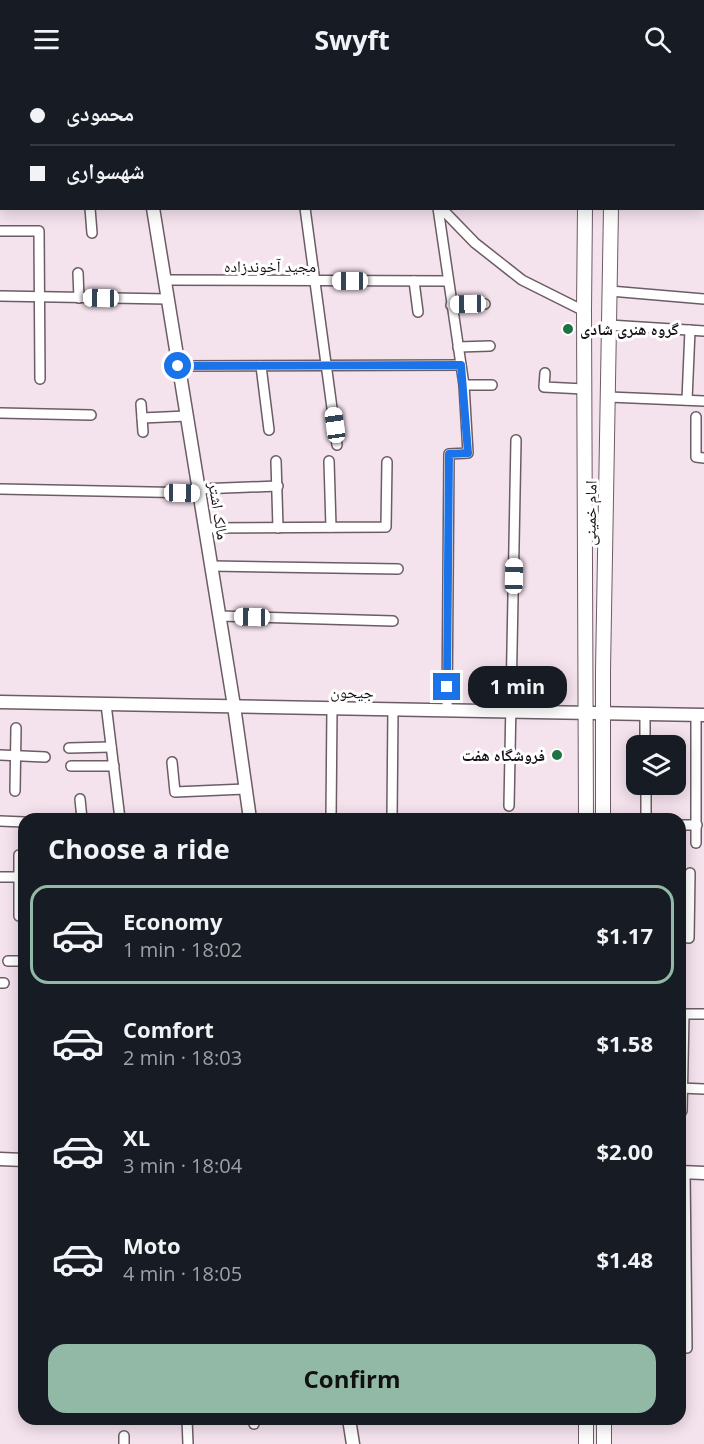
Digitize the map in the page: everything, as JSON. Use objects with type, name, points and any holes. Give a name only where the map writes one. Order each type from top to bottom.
[{"type":"main road","name":"مالک اشتر","points":[[153,210],[234,706],[249,813]]},
{"type":"main road","name":"امام خمینی","points":[[585,210],[586,813]]},
{"type":"main road","name":"امام خمینی","points":[[603,813],[603,661],[611,210]]},
{"type":"main road","points":[[584,660],[591,668],[597,668],[603,661]]},
{"type":"main road","name":"جیحون","points":[[0,702],[700,715]]},
{"type":"main road","points":[[0,1159],[18,1160]]},
{"type":"main road","points":[[686,1172],[704,1173]]},
{"type":"main road","points":[[350,1425],[353,1444]]},
{"type":"main road","points":[[586,1425],[586,1444]]},
{"type":"main road","points":[[604,1425],[604,1444]]},
{"type":"street","points":[[90,210],[92,233]]},
{"type":"street","points":[[305,210],[337,445]]},
{"type":"street","points":[[441,210],[451,305],[464,385],[468,453],[449,454],[447,711]]},
{"type":"street","points":[[442,210],[475,243],[522,280],[584,311]]},
{"type":"street","points":[[0,231],[39,231],[40,379]]},
{"type":"street","points":[[78,273],[79,298]]},
{"type":"street","name":"مجید آخوندزاده","points":[[165,280],[448,281]]},
{"type":"street","points":[[414,281],[418,312]]},
{"type":"street","points":[[610,291],[704,299]]},
{"type":"street","points":[[0,296],[168,299]]},
{"type":"street","points":[[451,305],[485,304]]},
{"type":"street","points":[[609,325],[704,331]]},
{"type":"street","points":[[687,400],[690,330]]},
{"type":"street","points":[[458,347],[490,346]]},
{"type":"street","points":[[178,366],[461,365]]},
{"type":"street","points":[[261,366],[269,430]]},
{"type":"street","points":[[543,398],[545,373]]},
{"type":"street","points":[[464,385],[492,384]]},
{"type":"street","points":[[544,387],[584,389]]},
{"type":"street","points":[[609,397],[704,400]]},
{"type":"street","points":[[141,404],[142,432]]},
{"type":"street","points":[[0,413],[91,415]]},
{"type":"street","points":[[142,418],[187,416]]},
{"type":"street","points":[[696,417],[696,457],[704,458]]},
{"type":"street","points":[[509,806],[516,440]]},
{"type":"street","points":[[276,461],[278,528]]},
{"type":"street","points":[[329,461],[331,527]]},
{"type":"street","points":[[205,528],[386,527],[387,462]]},
{"type":"street","points":[[0,489],[199,491],[278,486]]},
{"type":"street","points":[[211,566],[398,569]]},
{"type":"street","points":[[219,616],[393,621]]},
{"type":"street","points":[[106,704],[119,813]]},
{"type":"street","points":[[331,813],[332,708]]},
{"type":"street","points":[[392,813],[393,709]]},
{"type":"street","points":[[645,714],[645,735]]},
{"type":"street","points":[[696,843],[700,715]]},
{"type":"street","points":[[15,791],[16,728]]},
{"type":"street","points":[[69,748],[111,747]]},
{"type":"street","points":[[0,755],[45,757]]},
{"type":"street","points":[[172,762],[175,792],[245,789]]},
{"type":"street","points":[[71,766],[114,766]]},
{"type":"street","points":[[646,795],[646,813]]},
{"type":"street","points":[[80,799],[81,813]]},
{"type":"street","points":[[0,821],[18,822]]},
{"type":"street","points":[[686,825],[697,825]]},
{"type":"street","points":[[0,877],[18,877]]},
{"type":"street","points":[[686,938],[689,938],[690,877]]},
{"type":"street","points":[[8,961],[18,961]]},
{"type":"street","points":[[686,1014],[704,1014]]},
{"type":"street","points":[[686,1088],[704,1089]]},
{"type":"street","points":[[686,1335],[687,1348]]},
{"type":"street","points":[[187,1425],[188,1444]]},
{"type":"place","name":"گروه هنری شادی","points":[[568,329]]},
{"type":"place","name":"فروشگاه هفت","points":[[557,755]]},
{"type":"route","points":[[178,366],[461,365],[468,453],[449,454],[447,687]]}]
